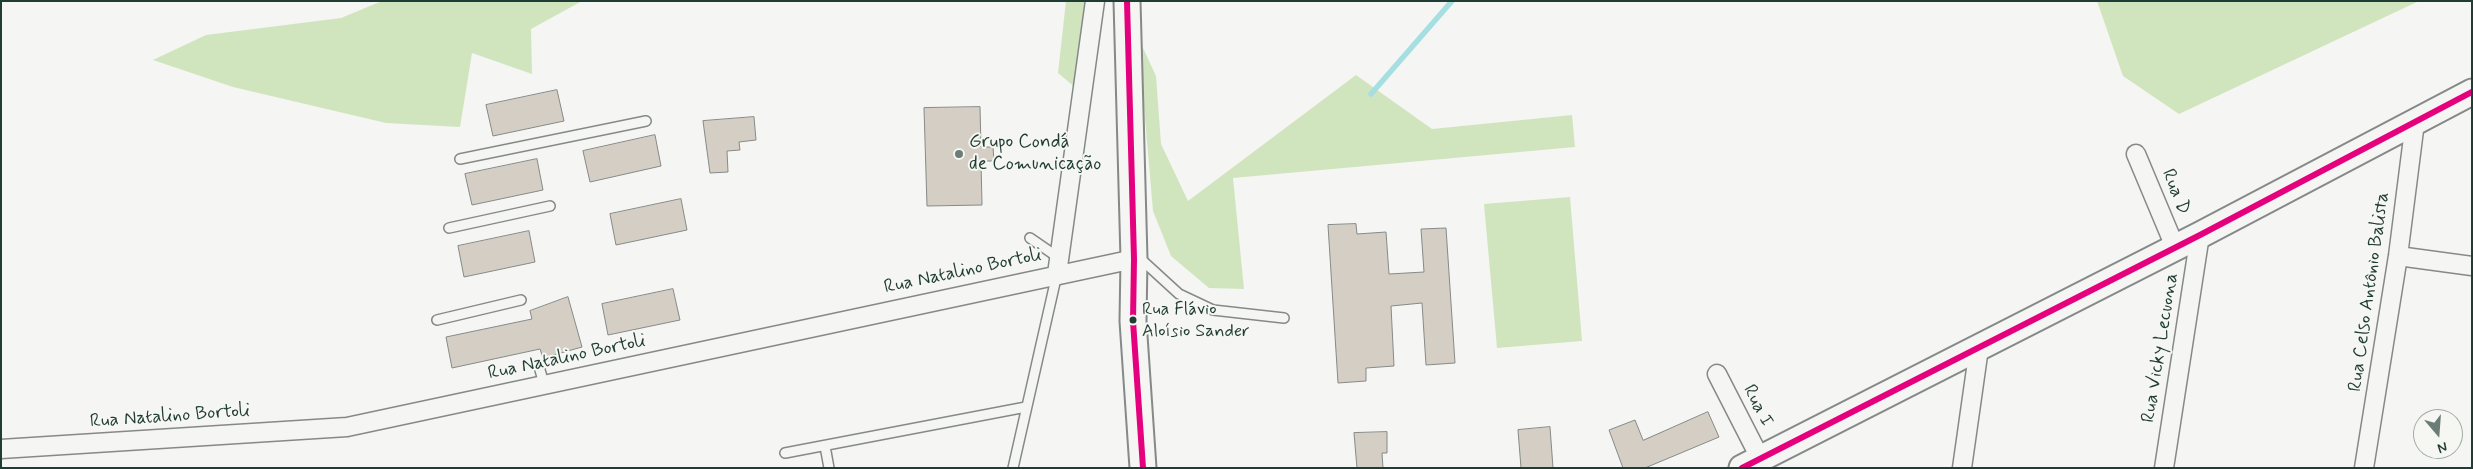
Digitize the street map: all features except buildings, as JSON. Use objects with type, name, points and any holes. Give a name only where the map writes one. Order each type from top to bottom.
[{"type":"street","points":[[1058,266],[1095,1]]},
{"type":"street","points":[[1127,1],[1134,259],[1133,321],[1142,468]]},
{"type":"street","points":[[1753,464],[2200,235],[2472,92]]},
{"type":"street","name":"Rua Celso Antônio Balista","points":[[2364,468],[2398,256],[2415,122]]},
{"type":"street","name":"Rua D","points":[[2136,154],[2175,247]]},
{"type":"street","name":"Rua Vicky Lecuona","points":[[2164,468],[2200,235]]},
{"type":"street","points":[[2398,256],[2472,266]]},
{"type":"street","name":"Rua Natalino Bortoli","points":[[1,449],[348,427],[542,377],[1058,266],[1134,259]]},
{"type":"street","points":[[1962,468],[1979,348]]},
{"type":"street","name":"Rua I","points":[[1717,374],[1753,464]]},
{"type":"lane","points":[[460,159],[646,121]]},
{"type":"lane","points":[[449,228],[550,206]]},
{"type":"lane","points":[[1013,468],[1058,266],[1030,238]]},
{"type":"lane","points":[[1134,259],[1144,262],[1179,294],[1213,310],[1284,318]]},
{"type":"lane","points":[[437,320],[521,300]]},
{"type":"lane","points":[[785,453],[1026,407]]},
{"type":"lane","points":[[825,446],[829,468]]},
{"type":"green space","points":[[382,1],[582,1],[531,29],[532,74],[472,53],[460,127],[386,123],[233,87],[153,60],[206,35],[341,18]]},
{"type":"green space","points":[[1066,1],[1095,1],[1083,94],[1058,73]]},
{"type":"green space","points":[[2097,1],[2419,1],[2179,114],[2123,76]]},
{"type":"green space","points":[[1138,37],[1156,76],[1161,144],[1188,201],[1356,75],[1432,129],[1572,115],[1575,147],[1233,178],[1244,289],[1209,288],[1171,256],[1153,211]]},
{"type":"green space","points":[[1570,197],[1582,341],[1497,348],[1484,204]]},
{"type":"waterway","points":[[1371,94],[1452,1]]},
{"type":"transit line","points":[[1127,1],[1134,259],[1133,321],[1143,468]]},
{"type":"transit line","points":[[1742,468],[2200,235],[2472,92]]},
{"type":"place","name":"Grupo Condá de Comunicação","points":[[959,154]]},
{"type":"place","name":"Rua Flávio Aloísio Sander","points":[[1133,320]]}]
